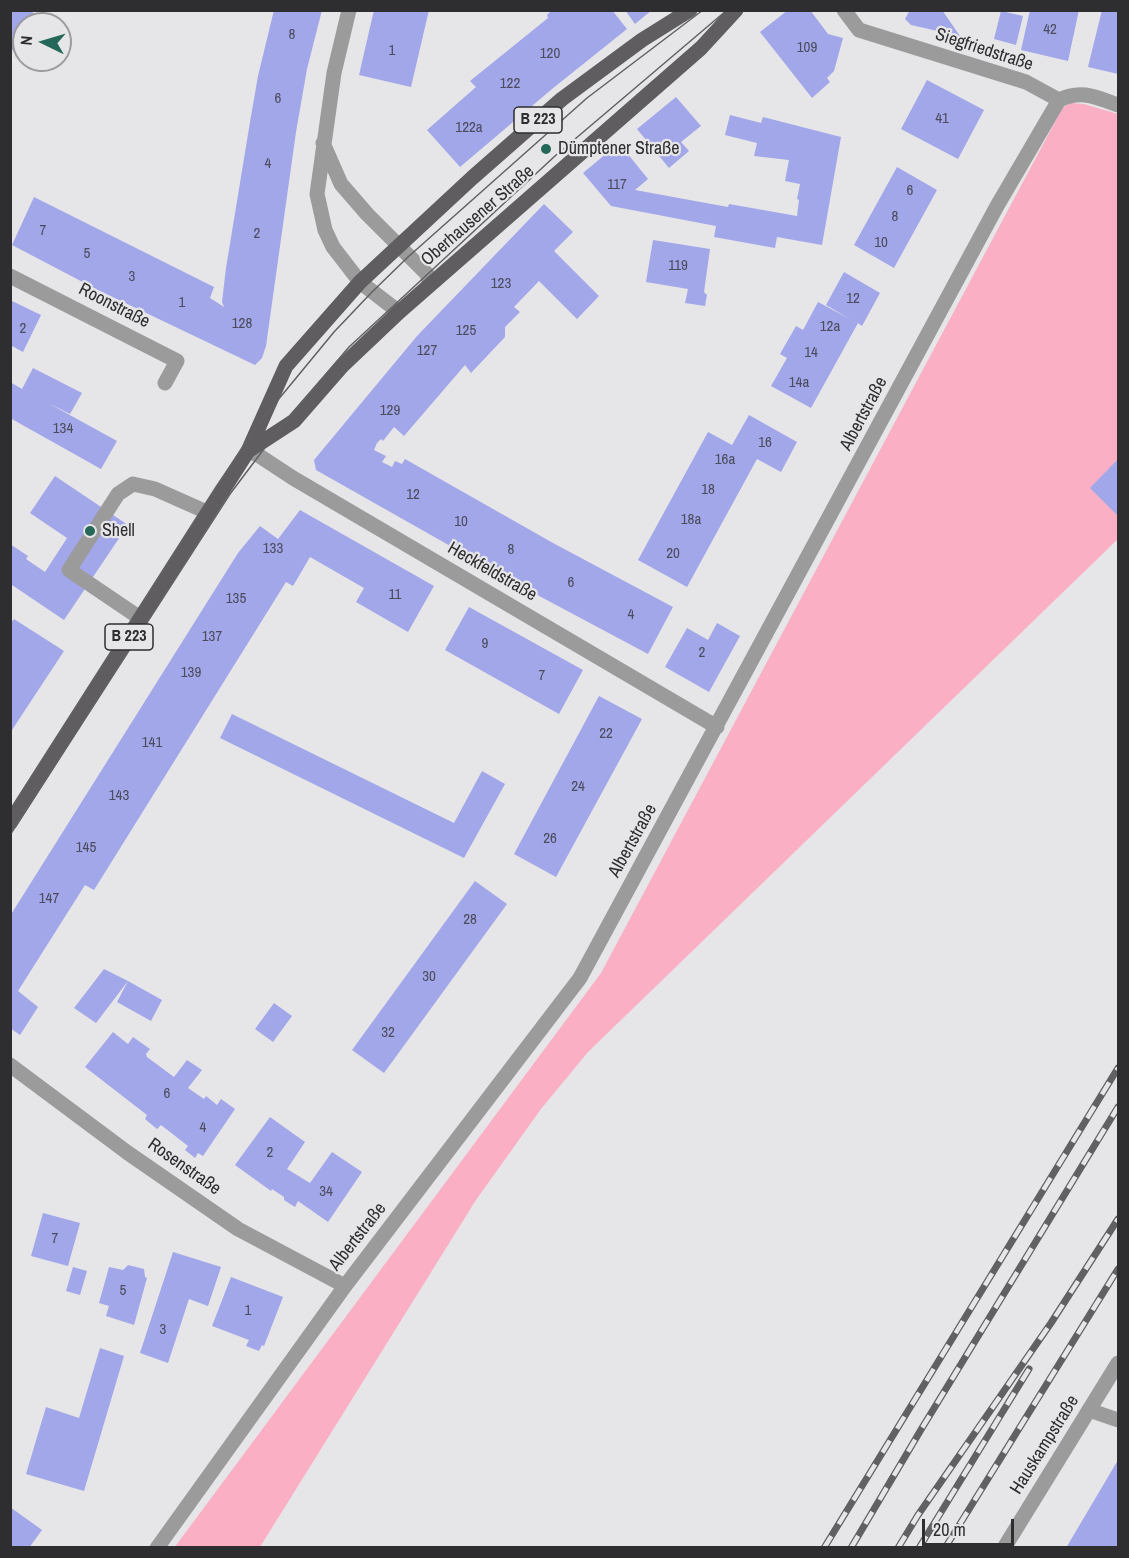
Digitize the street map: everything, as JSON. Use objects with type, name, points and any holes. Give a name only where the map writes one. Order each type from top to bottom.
[{"type":"main road","name":"Oberhausener Straße","points":[[10,823],[248,451],[286,366],[360,282],[472,178],[562,99],[642,40],[690,10]]},
{"type":"main road","name":"Oberhausener Straße","points":[[248,451],[294,421],[342,366],[399,312],[701,48],[736,10]]},
{"type":"street","points":[[349,10],[333,73],[317,194],[325,230],[333,247],[360,282],[399,312]]},
{"type":"street","name":"Siegfriedstraße","points":[[844,10],[859,30],[1026,82],[1059,100]]},
{"type":"street","points":[[1059,100],[1070,94],[1085,94],[1119,105]]},
{"type":"street","name":"Albertstraße","points":[[157,1548],[345,1286],[579,978],[717,727],[997,206],[1059,100]]},
{"type":"street","points":[[323,144],[341,184],[367,214],[427,274],[430,284]]},
{"type":"street","name":"Roonstraße","points":[[10,276],[177,361],[165,383]]},
{"type":"street","name":"Heckfeldstraße","points":[[248,451],[717,727]]},
{"type":"street","points":[[140,618],[69,570],[112,503],[118,494],[133,484],[161,492],[209,513]]},
{"type":"street","name":"Rosenstraße","points":[[10,1065],[128,1153],[238,1229],[345,1286]]},
{"type":"street","name":"Hauskampstraße","points":[[1004,1548],[1119,1362]]},
{"type":"street","points":[[1089,1410],[1119,1420]]},
{"type":"shaded area","points":[[1071,103],[1084,104],[1118,114],[1118,539],[588,1052],[541,1109],[476,1200],[260,1547],[174,1548],[601,973],[1063,107]]},
{"type":"building","points":[[10,10],[29,10],[32,12],[12,12],[12,50],[10,49]]},
{"type":"building","points":[[274,10],[322,10],[307,69],[296,132],[266,346],[262,358],[255,365],[98,290],[12,245],[34,197],[214,287],[210,298],[224,307],[222,302],[226,268],[250,122],[258,76]]},
{"type":"building","points":[[374,10],[429,10],[411,87],[359,75]]},
{"type":"building","points":[[552,10],[612,10],[627,29],[460,167],[427,130],[476,87],[470,81],[548,18],[547,15]]},
{"type":"building","points":[[625,10],[652,10],[635,24]]},
{"type":"building","points":[[788,10],[810,10],[828,34],[843,38],[834,71],[827,78],[830,82],[812,98],[760,32]]},
{"type":"building","points":[[910,10],[942,10],[960,36],[911,25],[905,19]]},
{"type":"building","points":[[1030,10],[1079,10],[1068,61],[1021,50]]},
{"type":"building","points":[[1102,10],[1118,10],[1118,74],[1088,67]]},
{"type":"building","points":[[1001,11],[1023,16],[1016,45],[994,39]]},
{"type":"building","points":[[927,80],[984,110],[958,159],[901,129]]},
{"type":"building","points":[[676,97],[701,126],[681,142],[689,151],[669,168],[637,129]]},
{"type":"building","points":[[730,115],[761,123],[763,117],[841,137],[822,245],[777,237],[775,248],[714,237],[716,226],[611,206],[583,173],[619,143],[648,179],[635,190],[728,207],[729,204],[797,216],[800,184],[785,181],[789,160],[754,156],[757,143],[725,135]]},
{"type":"building","points":[[897,167],[937,190],[894,268],[854,245]]},
{"type":"building","points":[[544,204],[573,232],[554,251],[599,296],[577,319],[539,281],[514,307],[520,312],[505,327],[505,337],[471,373],[465,365],[404,436],[394,427],[383,441],[381,439],[377,443],[374,450],[386,456],[382,462],[392,467],[395,461],[402,464],[405,459],[553,543],[673,607],[648,654],[528,590],[316,470],[314,460],[417,336]]},
{"type":"building","points":[[653,240],[710,249],[704,292],[707,295],[705,306],[685,303],[688,289],[646,282]]},
{"type":"building","points":[[844,272],[880,293],[862,326],[858,323],[811,408],[771,386],[787,358],[780,354],[796,326],[803,330],[818,302],[850,319],[826,305]]},
{"type":"building","points":[[10,300],[41,315],[23,352],[10,345]]},
{"type":"building","points":[[33,368],[82,393],[70,414],[48,403],[117,441],[101,469],[10,418],[10,382],[22,389]]},
{"type":"building","points":[[749,415],[797,442],[781,472],[757,459],[687,587],[638,560],[708,432],[732,445]]},
{"type":"building","points":[[1118,459],[1118,516],[1090,488]]},
{"type":"building","name":"Shell","points":[[55,476],[128,525],[64,620],[12,585],[10,587],[10,544],[28,556],[26,559],[45,572],[67,538],[30,513]]},
{"type":"building","points":[[300,510],[434,586],[408,632],[356,602],[364,588],[310,557],[293,586],[286,582],[94,890],[85,885],[18,991],[38,1007],[20,1035],[10,1028],[10,916],[238,553],[260,526],[278,539]]},
{"type":"building","points":[[469,607],[583,670],[559,714],[445,650]]},
{"type":"building","points":[[14,619],[64,651],[10,733],[10,624]]},
{"type":"building","points":[[717,623],[740,636],[709,692],[665,667],[687,628],[708,640]]},
{"type":"building","points":[[599,696],[642,719],[556,877],[514,854]]},
{"type":"building","points":[[232,714],[454,823],[482,771],[505,784],[464,858],[220,738]]},
{"type":"building","points":[[475,881],[507,904],[384,1073],[352,1050]]},
{"type":"building","points":[[104,969],[128,981],[96,1023],[74,1008]]},
{"type":"building","points":[[128,981],[162,1000],[151,1021],[117,1002]]},
{"type":"building","points":[[274,1003],[292,1016],[273,1042],[255,1029]]},
{"type":"building","points":[[113,1032],[128,1044],[133,1037],[150,1049],[146,1054],[147,1057],[174,1077],[187,1060],[202,1070],[188,1088],[204,1099],[206,1096],[217,1105],[221,1099],[235,1109],[203,1156],[198,1153],[195,1158],[185,1150],[188,1146],[161,1125],[157,1129],[145,1119],[147,1115],[85,1067]]},
{"type":"building","points":[[270,1117],[305,1142],[287,1169],[310,1183],[332,1152],[362,1172],[328,1222],[298,1201],[295,1207],[284,1200],[284,1197],[272,1189],[271,1191],[235,1165]]},
{"type":"building","points":[[43,1213],[80,1223],[68,1266],[31,1256]]},
{"type":"building","points":[[173,1252],[221,1267],[208,1306],[189,1299],[168,1363],[140,1353]]},
{"type":"building","points":[[128,1265],[144,1269],[147,1278],[134,1325],[106,1316],[109,1306],[99,1303],[109,1267],[123,1270]]},
{"type":"building","points":[[73,1267],[87,1271],[80,1295],[66,1291]]},
{"type":"building","points":[[231,1277],[283,1297],[264,1346],[262,1345],[259,1351],[246,1346],[249,1340],[212,1326]]},
{"type":"building","points":[[100,1348],[124,1356],[84,1491],[26,1474],[46,1407],[79,1418]]},
{"type":"building","points":[[1118,1460],[1118,1548],[1066,1548]]},
{"type":"building","points":[[10,1507],[42,1530],[29,1548],[10,1548]]},
{"type":"tram line","points":[[10,810],[259,423],[334,332],[408,257],[587,98],[703,10]]},
{"type":"tram line","points":[[10,835],[230,494],[276,433],[349,347],[555,156],[727,10]]},
{"type":"railway","points":[[824,1548],[1118,1068]]},
{"type":"railway","points":[[851,1548],[1118,1107]]},
{"type":"railway","points":[[898,1548],[918,1515],[1051,1323],[1118,1219]]},
{"type":"railway","points":[[945,1548],[1118,1269]]},
{"type":"railway","points":[[919,1548],[1029,1369]]},
{"type":"place","name":"Dümptener Straße","points":[[546,149]]},
{"type":"place","name":"Shell","points":[[90,531]]}]
